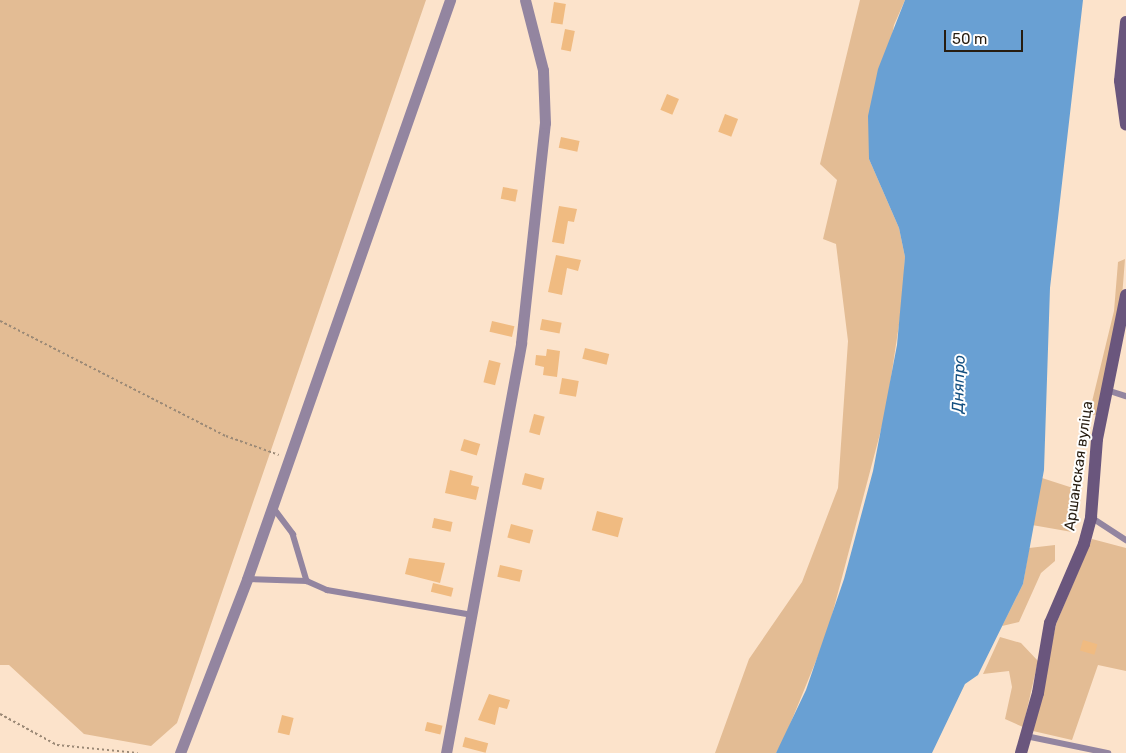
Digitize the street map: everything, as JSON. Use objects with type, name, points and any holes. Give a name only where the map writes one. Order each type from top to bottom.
[{"type":"street","points":[[180,753],[247,579],[450,0]]},
{"type":"street","points":[[446,753],[468,614],[521,343],[545,123],[543,70],[525,0]]},
{"type":"street","points":[[1126,22],[1123,82],[1126,125]]},
{"type":"street","name":"Аршанская вуліца","points":[[1021,753],[1050,623],[1084,544],[1091,517],[1092,477],[1126,295]]},
{"type":"lane","points":[[1107,390],[1126,396]]},
{"type":"lane","points":[[272,506],[293,534],[308,581]]},
{"type":"lane","points":[[1091,517],[1126,540]]},
{"type":"lane","points":[[247,579],[308,581],[327,590],[468,614]]},
{"type":"lane","points":[[1026,736],[1108,753]]},
{"type":"path","points":[[0,321],[226,436],[288,458]]},
{"type":"path","points":[[0,714],[57,744],[138,753]]},
{"type":"shaded area","points":[[0,0],[426,0],[177,723],[151,746],[84,734],[9,665],[0,665]]},
{"type":"shaded area","points":[[860,0],[905,0],[894,25],[869,159],[899,228],[905,257],[903,298],[886,411],[827,634],[784,739],[776,753],[715,753],[749,659],[802,582],[838,488],[848,341],[836,244],[823,239],[837,180],[820,164]]},
{"type":"shaded area","points":[[1125,259],[1121,310],[1097,415],[1089,414],[1114,311],[1118,262]]},
{"type":"shaded area","points":[[1042,478],[1076,489],[1072,532],[1032,525]]},
{"type":"shaded area","points":[[1092,539],[1126,548],[1126,671],[1098,665],[1072,740],[1033,731],[1056,624]]},
{"type":"shaded area","points":[[1055,545],[1055,561],[1041,573],[1019,622],[1002,626],[1023,584],[1029,548]]},
{"type":"shaded area","points":[[1000,637],[1021,643],[1038,661],[1023,727],[1005,719],[1012,687],[1009,671],[983,674]]},
{"type":"water","name":"Дняпро","points":[[905,0],[1083,0],[1050,288],[1044,470],[1023,584],[978,675],[965,684],[932,753],[776,753],[806,690],[844,579],[873,471],[897,345],[905,257],[899,228],[869,159],[868,116],[878,69]]},
{"type":"building","points":[[554,2],[566,4],[563,25],[551,23]]},
{"type":"building","points":[[565,29],[575,31],[571,52],[561,50]]},
{"type":"building","points":[[667,94],[679,99],[672,115],[660,110]]},
{"type":"building","points":[[725,114],[738,119],[731,137],[718,132]]},
{"type":"building","points":[[561,137],[580,141],[577,152],[559,148]]},
{"type":"building","points":[[503,187],[518,190],[515,202],[501,199]]},
{"type":"building","points":[[559,206],[577,209],[574,222],[568,221],[564,244],[552,242]]},
{"type":"building","points":[[556,255],[581,260],[578,271],[567,268],[562,295],[548,292]]},
{"type":"building","points":[[542,319],[562,323],[560,334],[540,330]]},
{"type":"building","points":[[492,321],[514,326],[512,337],[490,332]]},
{"type":"building","points":[[585,348],[609,354],[607,365],[582,359]]},
{"type":"building","points":[[547,349],[560,351],[557,377],[543,375],[544,367],[535,365],[536,355],[546,356]]},
{"type":"building","points":[[489,360],[501,363],[495,385],[483,382]]},
{"type":"building","points":[[562,378],[579,381],[576,397],[559,394]]},
{"type":"building","points":[[534,414],[545,417],[540,435],[529,432]]},
{"type":"building","points":[[464,439],[480,444],[477,455],[460,450]]},
{"type":"building","points":[[450,470],[473,476],[471,485],[479,487],[476,500],[445,493]]},
{"type":"building","points":[[525,473],[544,478],[541,490],[522,485]]},
{"type":"building","points":[[597,511],[623,518],[618,537],[592,530]]},
{"type":"building","points":[[434,518],[453,522],[451,532],[432,528]]},
{"type":"building","points":[[511,524],[533,530],[530,543],[507,538]]},
{"type":"building","points":[[409,558],[445,563],[440,583],[405,574]]},
{"type":"building","points":[[500,565],[522,570],[520,582],[497,577]]},
{"type":"building","points":[[433,583],[453,588],[451,597],[431,592]]},
{"type":"building","points":[[1083,640],[1097,644],[1094,655],[1080,651]]},
{"type":"building","points":[[489,694],[510,700],[507,709],[499,707],[495,725],[478,720]]},
{"type":"building","points":[[282,715],[294,718],[289,735],[278,732]]},
{"type":"building","points":[[427,722],[443,726],[440,735],[425,731]]},
{"type":"building","points":[[465,737],[488,743],[486,753],[462,747]]}]
